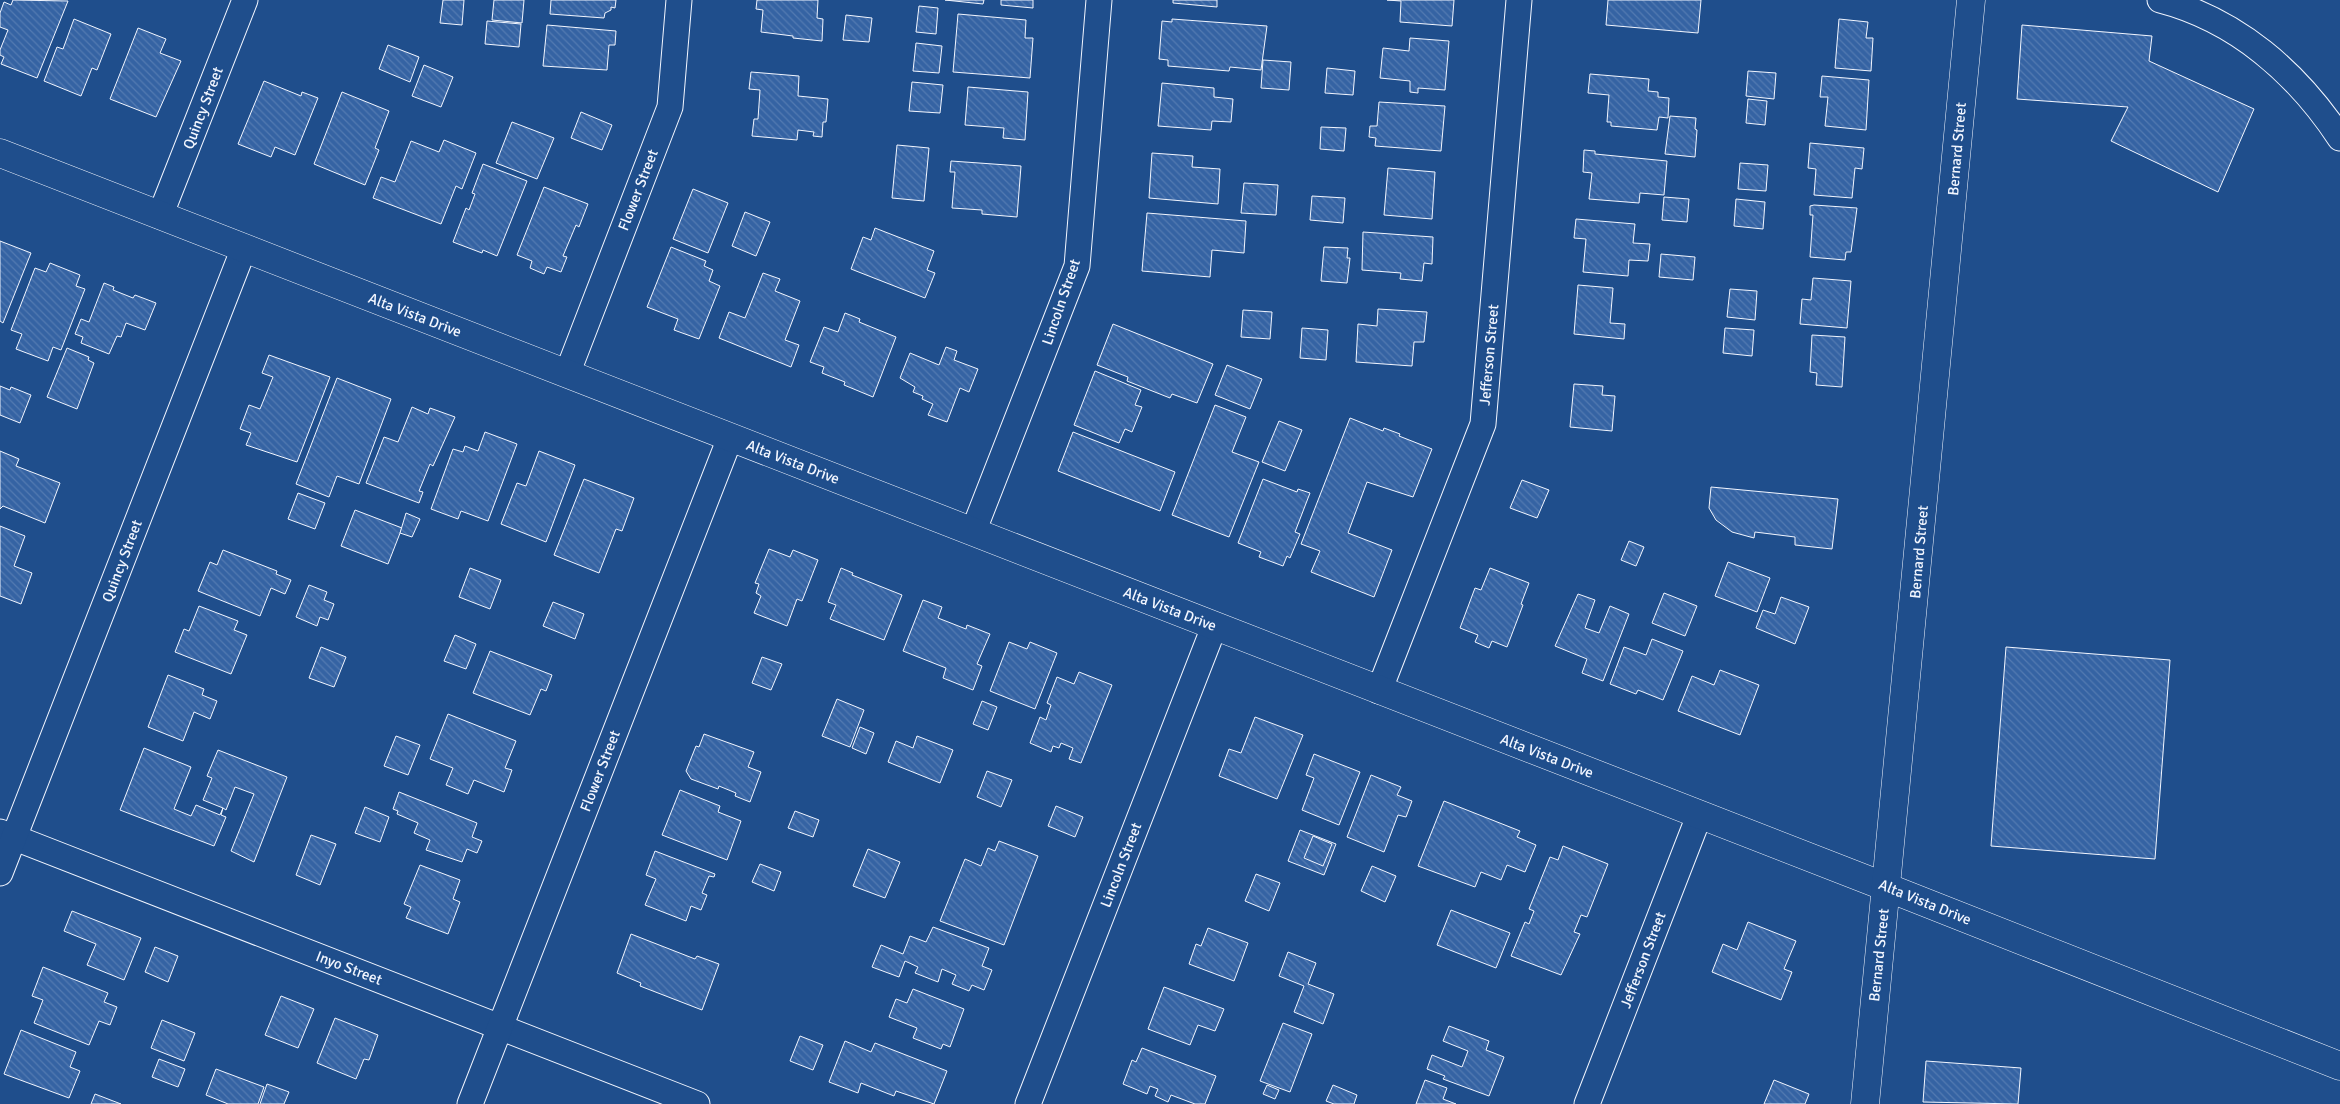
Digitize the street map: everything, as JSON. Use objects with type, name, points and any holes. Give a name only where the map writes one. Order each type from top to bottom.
[{"type":"street","name":"Quincy Street","points":[[160,216],[245,0]]},
{"type":"street","name":"Flower Street","points":[[567,374],[670,107],[679,0]]},
{"type":"street","name":"Lincoln Street","points":[[973,532],[1077,266],[1099,0]]},
{"type":"street","name":"Jefferson Street","points":[[1379,691],[1483,424],[1519,0]]},
{"type":"street","name":"Bernard Street","points":[[1865,1104],[1971,0]]},
{"type":"street","points":[[2160,0],[2184,7],[2221,23],[2259,48],[2296,80],[2324,114],[2340,138]]},
{"type":"street","name":"Alta Vista Drive","points":[[0,153],[1699,816],[1886,887],[2340,1066]]},
{"type":"street","name":"Quincy Street","points":[[0,874],[7,835],[244,248]]},
{"type":"street","name":"Flower Street","points":[[470,1104],[730,438]]},
{"type":"street","name":"Lincoln Street","points":[[1028,1104],[1214,627]]},
{"type":"street","name":"Jefferson Street","points":[[1587,1104],[1699,816]]},
{"type":"street","name":"Inyo Street","points":[[7,835],[697,1104]]},
{"type":"building","points":[[13,0],[68,1],[37,78],[1,64],[4,57],[0,55],[0,50],[8,30],[0,27],[0,13],[4,2],[11,5]]},
{"type":"building","points":[[443,0],[464,0],[462,25],[440,23]]},
{"type":"building","points":[[494,0],[524,0],[522,23],[492,20]]},
{"type":"building","points":[[551,0],[616,0],[615,8],[611,7],[611,10],[605,13],[604,18],[550,14]]},
{"type":"building","points":[[757,0],[818,0],[817,18],[823,19],[822,41],[761,32],[763,10],[756,9]]},
{"type":"building","points":[[945,0],[984,0],[983,4]]},
{"type":"building","points":[[1001,0],[1033,0],[1033,8],[1001,5]]},
{"type":"building","points":[[1173,0],[1217,0],[1217,7],[1173,3]]},
{"type":"building","points":[[1387,0],[1454,0],[1452,26],[1400,22],[1401,1]]},
{"type":"building","points":[[1608,0],[1701,0],[1698,33],[1606,25]]},
{"type":"building","points":[[919,6],[938,8],[936,34],[916,32]]},
{"type":"building","points":[[958,14],[1026,20],[1025,38],[1033,38],[1030,78],[953,72]]},
{"type":"building","points":[[846,15],[872,18],[869,42],[843,40]]},
{"type":"building","points":[[74,19],[111,34],[97,70],[92,68],[81,96],[44,81],[57,47],[63,49]]},
{"type":"building","points":[[1172,19],[1267,26],[1261,70],[1230,67],[1229,71],[1168,66],[1168,60],[1159,59],[1162,21],[1172,22]]},
{"type":"building","points":[[1839,19],[1868,22],[1866,38],[1873,38],[1871,71],[1835,68]]},
{"type":"building","points":[[487,21],[521,24],[519,47],[485,44]]},
{"type":"building","points":[[547,25],[616,31],[615,45],[609,45],[607,70],[543,66]]},
{"type":"building","points":[[2022,25],[2152,36],[2149,61],[2254,109],[2218,192],[2111,141],[2128,107],[2017,99]]},
{"type":"building","points":[[138,28],[166,39],[160,53],[181,61],[156,117],[110,99]]},
{"type":"building","points":[[1410,38],[1449,41],[1445,90],[1418,88],[1418,93],[1410,92],[1410,81],[1380,78],[1383,48],[1409,51]]},
{"type":"building","points":[[916,43],[942,46],[939,73],[913,71]]},
{"type":"building","points":[[388,45],[419,57],[410,82],[379,69]]},
{"type":"building","points":[[1263,60],[1291,62],[1289,90],[1261,88]]},
{"type":"building","points":[[424,65],[453,77],[441,107],[412,96]]},
{"type":"building","points":[[1327,68],[1355,71],[1353,95],[1325,93]]},
{"type":"building","points":[[1748,71],[1776,73],[1774,99],[1746,96]]},
{"type":"building","points":[[751,72],[799,76],[798,96],[828,99],[826,122],[823,122],[822,137],[813,136],[814,132],[798,130],[797,140],[752,136],[754,119],[758,119],[760,90],[749,89]]},
{"type":"building","points":[[1590,74],[1649,79],[1648,91],[1658,92],[1658,97],[1669,98],[1668,118],[1659,117],[1657,130],[1611,126],[1611,122],[1607,122],[1609,95],[1588,93]]},
{"type":"building","points":[[1822,76],[1869,80],[1866,130],[1825,126],[1828,97],[1820,97]]},
{"type":"building","points":[[264,81],[301,96],[302,92],[318,98],[295,155],[275,147],[271,157],[238,144]]},
{"type":"building","points":[[912,82],[943,85],[940,113],[909,111]]},
{"type":"building","points":[[1162,83],[1214,88],[1214,97],[1233,99],[1231,122],[1212,121],[1211,130],[1158,126]]},
{"type":"building","points":[[968,87],[1028,92],[1025,140],[1003,138],[1004,128],[965,125]]},
{"type":"building","points":[[342,92],[389,111],[375,148],[379,150],[365,185],[314,164]]},
{"type":"building","points":[[1748,99],[1767,101],[1765,125],[1746,123]]},
{"type":"building","points":[[1379,102],[1445,106],[1441,151],[1375,146],[1376,138],[1369,137],[1370,126],[1377,126]]},
{"type":"building","points":[[581,112],[612,125],[602,150],[571,138]]},
{"type":"building","points":[[1670,116],[1696,118],[1695,157],[1665,154]]},
{"type":"building","points":[[512,122],[554,138],[537,179],[496,163]]},
{"type":"building","points":[[1321,127],[1346,128],[1344,151],[1320,149]]},
{"type":"building","points":[[444,140],[476,153],[462,189],[456,186],[441,224],[373,198],[381,177],[395,182],[411,141],[439,152]]},
{"type":"building","points":[[1810,143],[1864,148],[1862,169],[1855,168],[1852,198],[1814,195],[1816,169],[1808,168]]},
{"type":"building","points":[[897,145],[929,148],[924,201],[892,198]]},
{"type":"building","points":[[1584,150],[1595,151],[1595,154],[1667,161],[1664,195],[1640,193],[1639,203],[1589,199],[1592,173],[1583,172]]},
{"type":"building","points":[[1152,153],[1193,156],[1192,167],[1220,169],[1218,204],[1149,198]]},
{"type":"building","points":[[951,161],[1021,166],[1017,217],[982,214],[982,210],[952,208],[955,172],[950,172]]},
{"type":"building","points":[[1740,163],[1768,165],[1766,191],[1738,189]]},
{"type":"building","points":[[483,164],[527,181],[497,256],[483,250],[482,253],[453,242],[466,208],[469,210],[475,194],[472,193]]},
{"type":"building","points":[[1388,168],[1435,172],[1432,219],[1384,215]]},
{"type":"building","points":[[1244,183],[1278,185],[1276,215],[1241,213]]},
{"type":"building","points":[[544,187],[588,204],[579,227],[576,225],[563,256],[567,257],[561,272],[547,267],[544,274],[530,268],[532,261],[517,255]]},
{"type":"building","points":[[693,189],[728,203],[708,253],[673,239]]},
{"type":"building","points":[[1312,196],[1345,198],[1343,223],[1310,220]]},
{"type":"building","points":[[1664,197],[1689,199],[1687,222],[1662,220]]},
{"type":"building","points":[[1736,199],[1765,202],[1763,229],[1734,226]]},
{"type":"building","points":[[1810,206],[1857,208],[1851,252],[1846,252],[1845,260],[1810,257],[1813,215],[1810,215]]},
{"type":"building","points":[[745,212],[770,222],[756,256],[732,246]]},
{"type":"building","points":[[1147,213],[1246,221],[1244,253],[1212,250],[1210,277],[1142,271]]},
{"type":"building","points":[[1576,219],[1635,224],[1633,243],[1650,244],[1648,261],[1629,260],[1628,276],[1583,272],[1586,239],[1574,238]]},
{"type":"building","points":[[875,228],[934,251],[927,270],[935,273],[925,298],[851,269],[863,237],[871,240]]},
{"type":"building","points":[[1363,232],[1433,237],[1432,264],[1424,263],[1422,281],[1400,279],[1401,273],[1362,270]]},
{"type":"building","points":[[0,241],[31,253],[3,323],[0,321]]},
{"type":"building","points":[[671,247],[706,261],[704,266],[713,270],[709,281],[720,286],[699,339],[674,330],[678,319],[647,307]]},
{"type":"building","points":[[1324,247],[1348,248],[1347,258],[1350,258],[1347,283],[1321,281]]},
{"type":"building","points":[[1661,254],[1695,257],[1693,280],[1659,277]]},
{"type":"building","points":[[50,263],[80,275],[76,286],[85,289],[61,350],[53,347],[48,361],[16,349],[22,334],[11,330],[35,268],[46,272]]},
{"type":"building","points":[[763,273],[780,279],[775,291],[800,301],[785,340],[799,345],[791,367],[719,338],[729,312],[745,318]]},
{"type":"building","points":[[1813,278],[1851,281],[1847,328],[1800,324],[1802,299],[1811,300]]},
{"type":"building","points":[[104,283],[114,287],[113,290],[133,298],[135,295],[156,303],[145,330],[126,323],[121,337],[117,336],[109,354],[81,343],[83,337],[75,334],[81,319],[89,322]]},
{"type":"building","points":[[1578,285],[1613,288],[1610,323],[1625,324],[1624,339],[1574,334]]},
{"type":"building","points":[[1730,289],[1757,291],[1755,320],[1727,317]]},
{"type":"building","points":[[1378,309],[1427,312],[1424,342],[1414,342],[1412,366],[1356,362],[1358,324],[1377,326]]},
{"type":"building","points":[[1243,310],[1272,312],[1270,339],[1241,337]]},
{"type":"building","points":[[845,313],[860,319],[859,322],[896,337],[873,397],[844,385],[845,382],[822,373],[824,367],[810,362],[824,327],[838,332]]},
{"type":"building","points":[[1113,324],[1213,364],[1197,403],[1172,394],[1170,398],[1127,381],[1128,377],[1097,365]]},
{"type":"building","points":[[1302,328],[1328,330],[1326,360],[1300,358]]},
{"type":"building","points":[[1725,328],[1754,330],[1752,356],[1723,353]]},
{"type":"building","points":[[1812,335],[1845,337],[1842,387],[1816,385],[1817,373],[1810,372]]},
{"type":"building","points":[[946,347],[957,351],[954,360],[978,369],[969,392],[960,388],[947,422],[928,415],[933,404],[922,399],[923,396],[913,392],[915,387],[900,378],[910,353],[939,365]]},
{"type":"building","points":[[67,348],[89,357],[88,360],[94,363],[77,409],[47,397]]},
{"type":"building","points":[[269,355],[330,377],[297,462],[246,445],[251,433],[240,429],[249,405],[260,409],[273,377],[262,373]]},
{"type":"building","points":[[1227,365],[1262,379],[1250,409],[1215,395]]},
{"type":"building","points":[[1095,371],[1141,390],[1135,405],[1142,407],[1132,432],[1125,429],[1119,443],[1074,425]]},
{"type":"building","points":[[337,378],[391,399],[359,484],[337,476],[329,497],[296,484]]},
{"type":"building","points":[[1574,384],[1603,386],[1602,395],[1615,396],[1612,431],[1570,427]]},
{"type":"building","points":[[0,386],[10,390],[11,387],[31,395],[20,423],[0,415]]},
{"type":"building","points":[[1215,405],[1246,417],[1232,452],[1259,462],[1229,537],[1172,515]]},
{"type":"building","points":[[412,407],[428,414],[430,408],[455,417],[433,466],[430,464],[419,491],[423,492],[419,503],[366,483],[384,437],[398,442]]},
{"type":"building","points":[[1350,418],[1383,431],[1384,428],[1400,434],[1399,436],[1432,449],[1413,497],[1367,482],[1348,533],[1392,550],[1374,597],[1311,572],[1320,551],[1301,544]]},
{"type":"building","points":[[1279,421],[1302,430],[1285,471],[1262,462]]},
{"type":"building","points":[[485,432],[517,444],[488,521],[461,511],[458,519],[431,509],[453,449],[463,452],[465,446],[478,451]]},
{"type":"building","points":[[1073,432],[1175,472],[1160,511],[1058,471]]},
{"type":"building","points":[[0,451],[19,459],[16,466],[60,483],[45,523],[3,506],[0,509]]},
{"type":"building","points":[[539,451],[575,465],[546,542],[501,524],[517,483],[526,486]]},
{"type":"building","points":[[584,479],[634,498],[622,531],[616,529],[599,573],[554,555]]},
{"type":"building","points":[[1263,479],[1297,492],[1298,489],[1310,493],[1295,532],[1300,534],[1290,558],[1287,556],[1283,566],[1259,557],[1261,552],[1238,543]]},
{"type":"building","points":[[1522,480],[1549,490],[1537,518],[1510,508]]},
{"type":"building","points":[[1711,487],[1838,499],[1832,549],[1795,545],[1795,537],[1755,532],[1754,538],[1732,532],[1716,520],[1709,508]]},
{"type":"building","points":[[298,493],[325,503],[315,529],[288,519]]},
{"type":"building","points":[[355,510],[402,528],[388,564],[341,546]]},
{"type":"building","points":[[406,513],[420,519],[412,537],[400,533]]},
{"type":"building","points":[[0,526],[25,536],[14,566],[32,573],[21,604],[0,596]]},
{"type":"building","points":[[1629,541],[1644,547],[1636,566],[1621,560]]},
{"type":"building","points":[[769,549],[790,557],[793,550],[818,560],[802,601],[797,599],[787,626],[754,613],[761,596],[756,593],[759,584],[755,583]]},
{"type":"building","points":[[223,550],[277,571],[276,574],[291,580],[285,594],[271,588],[260,616],[198,591],[210,562],[217,565]]},
{"type":"building","points":[[1728,562],[1770,578],[1757,612],[1715,596]]},
{"type":"building","points":[[470,568],[501,580],[490,609],[459,597]]},
{"type":"building","points":[[841,568],[853,573],[852,575],[902,595],[884,640],[830,619],[836,605],[828,602]]},
{"type":"building","points":[[1490,568],[1529,583],[1507,647],[1492,641],[1489,648],[1475,642],[1478,635],[1460,628],[1475,588],[1481,590]]},
{"type":"building","points":[[309,585],[327,592],[324,600],[334,604],[328,620],[320,617],[317,626],[296,617]]},
{"type":"building","points":[[1664,593],[1697,606],[1685,636],[1652,623]]},
{"type":"building","points":[[1578,594],[1595,600],[1585,628],[1599,633],[1610,606],[1629,614],[1603,681],[1582,673],[1587,659],[1555,646]]},
{"type":"building","points":[[1781,597],[1809,607],[1795,644],[1756,628],[1763,610],[1775,614]]},
{"type":"building","points":[[923,600],[942,607],[938,618],[966,629],[967,625],[990,634],[977,664],[982,666],[973,690],[943,678],[946,668],[903,651]]},
{"type":"building","points":[[553,602],[584,614],[575,639],[543,626]]},
{"type":"building","points":[[199,606],[238,621],[234,630],[247,635],[231,674],[175,652],[184,629],[189,631]]},
{"type":"building","points":[[455,635],[476,644],[466,669],[444,661]]},
{"type":"building","points":[[1652,639],[1683,651],[1663,700],[1638,690],[1636,694],[1610,684],[1624,647],[1646,655]]},
{"type":"building","points":[[1009,642],[1027,649],[1030,642],[1057,653],[1035,709],[990,691]]},
{"type":"building","points":[[321,647],[346,657],[334,687],[309,678]]},
{"type":"building","points":[[2006,647],[2170,660],[2155,859],[1991,846]]},
{"type":"building","points":[[490,651],[552,675],[546,691],[541,689],[530,715],[473,693]]},
{"type":"building","points":[[762,657],[782,664],[771,690],[752,683]]},
{"type":"building","points":[[1720,670],[1759,685],[1740,735],[1678,711],[1692,676],[1714,685]]},
{"type":"building","points":[[1079,672],[1112,685],[1081,763],[1069,759],[1073,748],[1061,743],[1059,748],[1053,746],[1051,752],[1030,743],[1040,717],[1046,720],[1051,705],[1047,703],[1057,677],[1074,684]]},
{"type":"building","points":[[168,675],[204,689],[202,695],[217,701],[210,719],[194,712],[183,741],[148,727]]},
{"type":"building","points":[[837,699],[864,710],[850,747],[822,736]]},
{"type":"building","points":[[982,701],[997,707],[988,730],[973,724]]},
{"type":"building","points":[[448,714],[516,741],[505,768],[512,770],[504,792],[474,780],[468,794],[446,785],[453,768],[430,759]]},
{"type":"building","points":[[1255,717],[1303,735],[1277,799],[1219,776],[1229,749],[1241,753]]},
{"type":"building","points":[[860,727],[874,733],[866,754],[852,748]]},
{"type":"building","points":[[704,734],[754,752],[748,767],[761,772],[750,802],[735,796],[736,793],[719,786],[718,789],[691,779],[686,771],[696,746],[699,747]]},
{"type":"building","points":[[396,736],[420,745],[408,775],[384,766]]},
{"type":"building","points":[[917,736],[953,750],[940,783],[888,762],[896,741],[913,748]]},
{"type":"building","points":[[144,748],[191,767],[174,809],[191,816],[196,805],[220,815],[223,808],[221,815],[226,817],[214,846],[120,810]]},
{"type":"building","points":[[218,750],[287,777],[254,862],[231,851],[254,794],[235,787],[226,810],[203,800],[212,778],[207,776]]},
{"type":"building","points":[[1314,754],[1360,772],[1339,825],[1302,810],[1314,778],[1306,775]]},
{"type":"building","points":[[987,771],[1012,780],[1001,807],[977,797]]},
{"type":"building","points":[[1371,775],[1401,787],[1397,795],[1412,801],[1406,817],[1398,815],[1384,852],[1347,837]]},
{"type":"building","points":[[680,790],[720,806],[718,812],[741,821],[727,860],[662,835]]},
{"type":"building","points":[[399,792],[477,823],[472,837],[482,841],[477,853],[467,849],[462,862],[426,850],[430,840],[414,833],[418,823],[397,814],[398,811],[393,809]]},
{"type":"building","points":[[1444,801],[1520,831],[1517,837],[1536,845],[1525,872],[1507,865],[1501,880],[1481,872],[1475,887],[1418,866]]},
{"type":"building","points":[[1056,806],[1083,817],[1075,837],[1048,826]]},
{"type":"building","points":[[365,807],[389,817],[380,842],[355,833]]},
{"type":"building","points":[[795,811],[819,820],[813,837],[788,828]]},
{"type":"building","points":[[1300,830],[1336,844],[1324,875],[1288,861]]},
{"type":"building","points":[[311,835],[336,844],[320,885],[296,875]]},
{"type":"building","points":[[1313,836],[1332,844],[1323,866],[1304,858]]},
{"type":"building","points":[[999,841],[1038,856],[1004,945],[940,921],[965,859],[981,866],[988,848],[995,851]]},
{"type":"building","points":[[1563,846],[1608,864],[1587,917],[1581,915],[1574,932],[1580,934],[1561,975],[1511,956],[1525,922],[1529,924],[1534,911],[1529,909],[1550,857],[1558,860]]},
{"type":"building","points":[[868,849],[900,862],[885,898],[853,886]]},
{"type":"building","points":[[655,851],[715,874],[714,877],[709,876],[702,893],[707,895],[701,910],[691,906],[686,921],[645,905],[656,879],[646,875]]},
{"type":"building","points":[[760,864],[781,872],[774,891],[752,882]]},
{"type":"building","points":[[420,865],[460,880],[453,899],[460,902],[448,934],[406,918],[411,907],[404,904]]},
{"type":"building","points":[[1372,866],[1396,876],[1385,902],[1361,891]]},
{"type":"building","points":[[1256,874],[1280,883],[1269,911],[1245,901]]},
{"type":"building","points":[[1451,910],[1510,933],[1496,968],[1437,945]]},
{"type":"building","points":[[72,911],[141,938],[124,980],[87,965],[96,944],[64,931]]},
{"type":"building","points":[[1748,922],[1796,941],[1784,969],[1792,972],[1781,1000],[1712,972],[1723,944],[1737,950]]},
{"type":"building","points":[[933,927],[989,948],[982,966],[992,970],[984,990],[972,985],[969,991],[952,984],[956,975],[942,969],[938,982],[915,973],[918,967],[905,961],[899,977],[872,967],[881,945],[903,954],[910,936],[926,942]]},
{"type":"building","points":[[1208,928],[1248,943],[1234,981],[1189,964],[1196,944],[1201,946]]},
{"type":"building","points":[[631,934],[695,959],[697,956],[719,964],[702,1010],[640,986],[641,983],[617,973]]},
{"type":"building","points":[[155,947],[178,956],[168,982],[145,972]]},
{"type":"building","points":[[1288,952],[1316,963],[1308,984],[1334,994],[1323,1024],[1294,1012],[1304,986],[1279,976]]},
{"type":"building","points":[[43,967],[108,993],[104,1002],[117,1007],[110,1025],[99,1021],[89,1045],[34,1023],[43,1000],[32,996]]},
{"type":"building","points":[[1164,987],[1224,1009],[1215,1031],[1198,1025],[1190,1045],[1148,1029]]},
{"type":"building","points":[[913,989],[964,1009],[950,1047],[943,1044],[941,1049],[913,1038],[917,1028],[889,1017],[896,999],[907,1003]]},
{"type":"building","points":[[281,996],[314,1009],[298,1048],[265,1035]]},
{"type":"building","points":[[335,1018],[378,1035],[369,1060],[364,1059],[356,1079],[317,1063]]},
{"type":"building","points":[[162,1020],[195,1033],[184,1061],[151,1048]]},
{"type":"building","points":[[1283,1023],[1312,1034],[1290,1092],[1260,1081]]},
{"type":"building","points":[[1449,1026],[1489,1041],[1486,1050],[1504,1057],[1489,1096],[1443,1079],[1445,1076],[1427,1069],[1432,1055],[1462,1067],[1468,1051],[1443,1041]]},
{"type":"building","points":[[21,1030],[76,1052],[70,1067],[80,1071],[69,1098],[4,1074]]},
{"type":"building","points":[[800,1036],[823,1045],[813,1070],[790,1061]]},
{"type":"building","points":[[845,1041],[871,1052],[875,1043],[947,1071],[934,1104],[896,1091],[894,1096],[861,1083],[858,1093],[829,1082]]},
{"type":"building","points":[[1142,1048],[1216,1076],[1205,1104],[1195,1104],[1171,1095],[1168,1102],[1155,1096],[1158,1089],[1150,1086],[1147,1094],[1123,1084],[1132,1060],[1136,1062]]},
{"type":"building","points":[[159,1059],[185,1069],[178,1087],[152,1077]]},
{"type":"building","points":[[1926,1061],[2021,1068],[2018,1104],[1923,1102]]},
{"type":"building","points":[[216,1069],[264,1087],[258,1104],[228,1104],[206,1095]]},
{"type":"building","points":[[1425,1080],[1447,1088],[1443,1099],[1456,1104],[1416,1104]]},
{"type":"building","points":[[1774,1080],[1809,1094],[1805,1104],[1764,1104]]},
{"type":"building","points":[[267,1084],[289,1092],[284,1104],[260,1104]]},
{"type":"building","points":[[1267,1085],[1279,1090],[1275,1099],[1263,1094]]},
{"type":"building","points":[[1333,1085],[1357,1095],[1354,1104],[1334,1104],[1326,1101]]},
{"type":"building","points":[[95,1094],[121,1104],[91,1104]]}]
